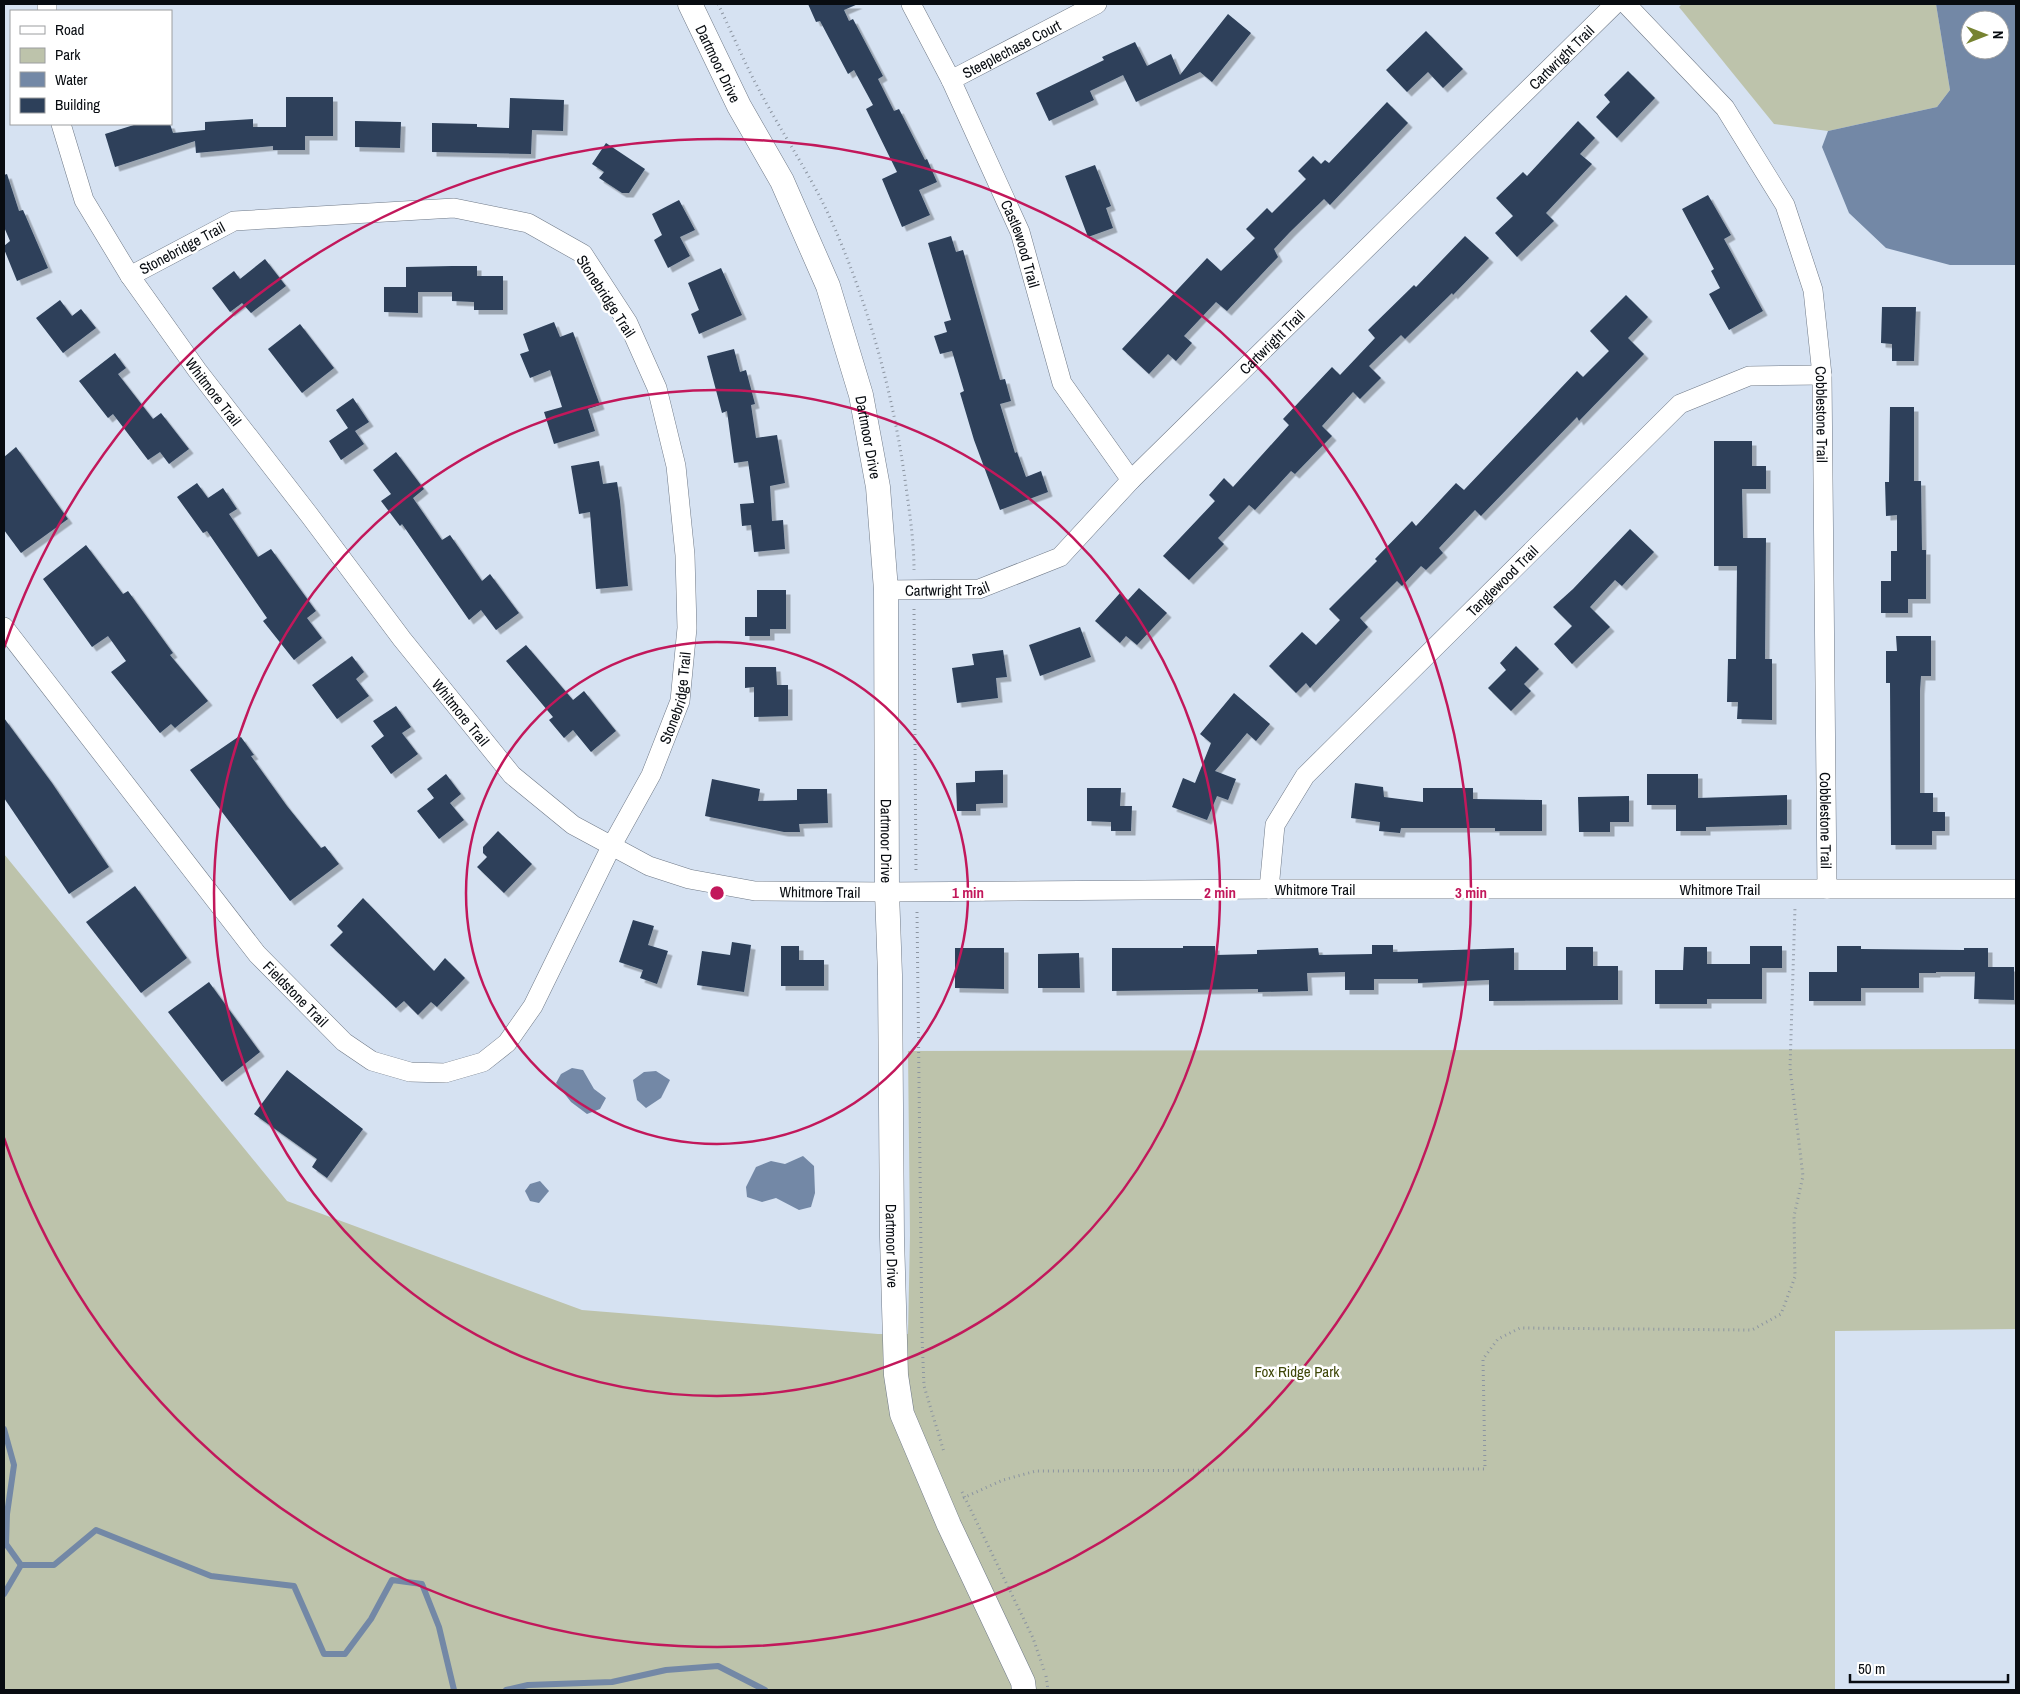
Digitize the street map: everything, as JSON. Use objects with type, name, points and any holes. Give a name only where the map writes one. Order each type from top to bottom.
[{"type":"street","name":"Dartmoor Drive","points":[[690,4],[738,106],[782,181],[828,286],[861,395],[878,486],[886,590],[888,892],[896,1375],[902,1414],[942,1507],[1023,1682],[1024,1690]]},
{"type":"street","name":"Castlewood Trail","points":[[911,4],[951,80],[1020,232],[1062,383],[1131,480]]},
{"type":"street","name":"Steeplechase Court","points":[[951,80],[1097,4]]},
{"type":"street","name":"Cartwright Trail","points":[[886,590],[979,588],[1060,557],[1131,480],[1615,4]]},
{"type":"street","name":"Cobblestone Trail","points":[[1626,4],[1724,108],[1785,205],[1813,290],[1822,375],[1827,889]]},
{"type":"street","name":"Whitmore Trail","points":[[61,125],[84,200],[130,276],[197,370],[402,639],[512,775],[574,825],[611,847],[649,866],[689,879],[755,891],[2016,889]]},
{"type":"street","name":"Stonebridge Trail","points":[[130,276],[234,221],[454,208],[528,223],[583,254],[628,323],[656,388],[676,466],[686,555],[687,628],[680,701],[651,775],[611,847]]},
{"type":"street","name":"Tanglewood Trail","points":[[1269,889],[1275,825],[1305,776],[1680,404],[1749,376],[1822,375]]},
{"type":"street","name":"Fieldstone Trail","points":[[4,627],[257,954],[344,1042],[372,1061],[410,1072],[445,1073],[483,1062],[507,1043],[533,1006],[611,847]]},
{"type":"path","points":[[942,1507],[1003,1480],[1036,1471],[1485,1469],[1483,1359],[1498,1339],[1520,1328],[1752,1330],[1781,1314],[1795,1277],[1794,1216],[1803,1176],[1790,1068],[1795,889]]},
{"type":"green space","points":[[1682,4],[1936,4],[1950,90],[1937,107],[1828,131],[1774,124],[1679,7]]},
{"type":"green space","name":"Fox Ridge Park","points":[[4,854],[287,1201],[582,1310],[878,1334],[908,1334],[910,1235],[908,1051],[2016,1049],[2016,1329],[1835,1331],[1835,1690],[4,1690]]},
{"type":"water","points":[[1936,4],[2016,4],[2016,265],[1950,265],[1886,248],[1849,213],[1822,147],[1828,131],[1937,107],[1950,90]]},
{"type":"water","points":[[572,1068],[583,1070],[594,1089],[606,1098],[600,1109],[587,1114],[571,1102],[556,1083],[561,1074]]},
{"type":"water","points":[[656,1071],[670,1080],[661,1098],[646,1108],[637,1100],[633,1080],[644,1072]]},
{"type":"water","points":[[803,1156],[814,1166],[815,1193],[811,1207],[799,1210],[776,1198],[762,1202],[747,1197],[746,1187],[756,1167],[771,1161],[785,1164]]},
{"type":"water","points":[[540,1181],[549,1191],[539,1203],[530,1201],[525,1191],[530,1184]]},
{"type":"building","points":[[808,4],[858,4],[844,10],[849,21],[853,19],[883,76],[878,79],[894,111],[899,109],[925,160],[927,159],[937,182],[919,190],[930,215],[902,227],[882,179],[897,172],[866,109],[873,105],[854,70],[848,74],[820,21],[816,22]]},
{"type":"building","points":[[1228,14],[1251,33],[1212,82],[1200,72],[1136,102],[1123,75],[1090,91],[1094,100],[1049,121],[1036,93],[1104,60],[1102,57],[1135,42],[1147,66],[1171,54],[1180,75]]},
{"type":"building","points":[[1426,31],[1463,69],[1443,88],[1428,72],[1407,92],[1386,70]]},
{"type":"building","points":[[1628,71],[1655,98],[1617,138],[1596,117],[1610,102],[1604,95]]},
{"type":"building","points":[[286,97],[333,97],[333,136],[305,136],[305,150],[273,150],[273,146],[196,153],[195,141],[115,167],[105,134],[134,125],[170,125],[173,133],[205,130],[205,122],[253,119],[253,127],[286,127]]},
{"type":"building","points":[[510,98],[564,100],[563,131],[532,130],[531,154],[432,152],[432,123],[477,124],[477,127],[509,128]]},
{"type":"building","points":[[1387,102],[1408,123],[1330,205],[1324,199],[1290,232],[1274,249],[1278,257],[1227,311],[1216,302],[1184,336],[1192,343],[1176,361],[1168,354],[1149,374],[1122,349],[1207,258],[1221,271],[1255,238],[1246,229],[1267,208],[1272,213],[1306,179],[1298,171],[1313,156],[1321,164],[1325,160],[1329,163]]},
{"type":"building","points":[[355,121],[401,122],[400,148],[355,147]]},
{"type":"building","points":[[1578,121],[1595,138],[1580,154],[1592,164],[1546,213],[1554,221],[1517,257],[1495,233],[1513,216],[1496,198],[1523,172],[1527,176]]},
{"type":"building","points":[[606,143],[645,169],[629,193],[622,193],[599,178],[604,172],[592,164]]},
{"type":"building","points":[[1095,165],[1111,206],[1106,208],[1113,228],[1088,237],[1065,176]]},
{"type":"building","points":[[7,174],[19,211],[23,210],[48,268],[17,281],[4,249],[4,246],[10,241],[4,227],[4,175]]},
{"type":"building","points":[[1708,195],[1731,235],[1724,239],[1763,311],[1729,330],[1709,294],[1720,288],[1711,271],[1714,269],[1682,209]]},
{"type":"building","points":[[679,200],[695,230],[680,237],[690,256],[668,268],[654,240],[662,235],[652,214]]},
{"type":"building","points":[[951,236],[956,252],[963,250],[1000,380],[1005,379],[1011,401],[1000,404],[1015,453],[1017,452],[1026,477],[1041,471],[1048,492],[1000,510],[974,440],[960,393],[964,391],[952,351],[940,354],[934,336],[947,332],[944,322],[951,320],[928,243]]},
{"type":"building","points":[[1465,236],[1489,258],[1453,295],[1452,293],[1405,339],[1401,335],[1369,366],[1381,378],[1360,399],[1353,392],[1322,426],[1332,436],[1295,474],[1291,471],[1255,510],[1249,505],[1218,538],[1224,544],[1189,580],[1163,556],[1215,501],[1209,495],[1224,478],[1233,487],[1289,425],[1283,419],[1332,367],[1340,375],[1375,338],[1368,330],[1414,285],[1416,287]]},
{"type":"building","points":[[265,259],[286,286],[251,313],[242,303],[230,312],[212,288],[234,271],[240,279]]},
{"type":"building","points":[[477,266],[477,276],[503,276],[503,310],[474,310],[474,302],[452,301],[452,292],[418,292],[418,313],[384,312],[384,287],[406,287],[406,267]]},
{"type":"building","points":[[721,268],[742,315],[699,334],[691,314],[699,310],[688,283]]},
{"type":"building","points":[[1626,295],[1648,317],[1628,338],[1644,354],[1579,421],[1577,417],[1481,516],[1475,510],[1439,548],[1443,553],[1426,570],[1421,566],[1402,586],[1397,581],[1360,618],[1368,627],[1310,688],[1306,683],[1296,693],[1269,666],[1302,632],[1316,645],[1340,620],[1329,609],[1377,561],[1375,559],[1412,521],[1416,526],[1456,483],[1464,490],[1577,371],[1583,377],[1609,351],[1590,331]]},
{"type":"building","points":[[60,300],[72,316],[81,309],[96,328],[63,353],[36,318]]},
{"type":"building","points":[[1882,307],[1916,307],[1914,361],[1892,361],[1892,344],[1881,343]]},
{"type":"building","points":[[554,322],[560,337],[573,332],[600,405],[588,409],[595,431],[554,444],[544,412],[562,407],[550,370],[530,378],[520,354],[529,351],[523,334]]},
{"type":"building","points":[[300,324],[334,368],[302,393],[268,349]]},
{"type":"building","points":[[734,349],[740,372],[746,370],[755,404],[751,405],[756,438],[777,435],[785,483],[770,486],[772,521],[783,520],[785,549],[754,552],[751,525],[742,526],[740,504],[754,503],[748,461],[734,463],[727,411],[722,413],[707,356]]},
{"type":"building","points":[[115,353],[126,368],[118,374],[153,419],[161,413],[189,449],[169,464],[160,452],[148,460],[113,414],[108,418],[79,381]]},
{"type":"building","points":[[353,398],[369,422],[355,431],[364,444],[341,460],[329,441],[348,428],[336,410]]},
{"type":"building","points":[[1890,407],[1914,407],[1914,481],[1921,481],[1922,550],[1926,550],[1926,599],[1908,599],[1908,613],[1881,613],[1881,581],[1891,581],[1891,551],[1897,551],[1897,515],[1886,516],[1885,482],[1889,482]]},
{"type":"building","points":[[1714,441],[1752,441],[1752,466],[1766,466],[1766,489],[1742,489],[1743,538],[1766,538],[1765,659],[1772,659],[1772,720],[1737,719],[1738,702],[1727,702],[1728,659],[1736,659],[1737,566],[1714,566]]},
{"type":"building","points":[[16,447],[68,519],[21,553],[4,530],[4,457]]},
{"type":"building","points":[[396,452],[424,489],[413,498],[442,540],[450,535],[482,581],[490,574],[519,613],[496,630],[481,610],[469,620],[402,524],[400,526],[381,501],[391,494],[373,470]]},
{"type":"building","points":[[599,461],[603,484],[617,482],[628,586],[596,589],[590,512],[579,514],[571,466]]},
{"type":"building","points":[[197,483],[208,498],[223,488],[237,509],[229,514],[258,557],[271,549],[316,611],[307,618],[322,638],[294,660],[263,621],[267,618],[207,531],[203,533],[177,497]]},
{"type":"building","points":[[1630,529],[1654,552],[1622,586],[1615,580],[1590,607],[1610,627],[1572,664],[1554,644],[1572,626],[1553,607],[1573,589]]},
{"type":"building","points":[[86,545],[123,594],[128,591],[173,653],[170,655],[208,701],[175,728],[171,724],[160,733],[111,672],[126,661],[108,636],[92,647],[43,579]]},
{"type":"building","points":[[1139,588],[1167,613],[1137,645],[1126,636],[1120,643],[1095,621],[1120,593],[1128,600]]},
{"type":"building","points":[[757,590],[786,590],[786,629],[770,629],[770,636],[745,636],[745,617],[757,617]]},
{"type":"building","points":[[1080,627],[1091,657],[1040,676],[1029,645]]},
{"type":"building","points":[[1896,636],[1931,636],[1931,676],[1921,676],[1920,690],[1920,793],[1933,793],[1933,812],[1945,812],[1945,831],[1932,831],[1932,845],[1891,845],[1890,683],[1886,683],[1886,651],[1897,651]]},
{"type":"building","points":[[526,645],[573,700],[584,691],[616,731],[591,752],[573,730],[564,738],[549,720],[553,717],[506,661]]},
{"type":"building","points":[[1516,646],[1539,669],[1524,684],[1531,691],[1511,711],[1488,688],[1506,670],[1500,663]]},
{"type":"building","points":[[1003,650],[1007,677],[996,678],[998,698],[957,703],[952,668],[974,665],[972,654]]},
{"type":"building","points":[[352,656],[364,672],[356,679],[369,696],[337,719],[312,685]]},
{"type":"building","points":[[745,667],[776,667],[777,685],[788,685],[788,716],[754,717],[754,687],[745,688]]},
{"type":"building","points":[[1234,693],[1270,724],[1256,741],[1247,733],[1215,771],[1236,779],[1228,800],[1217,796],[1207,820],[1172,807],[1183,778],[1195,783],[1211,743],[1200,734]]},
{"type":"building","points":[[396,706],[411,727],[402,733],[418,754],[391,774],[371,746],[384,736],[373,721]]},
{"type":"building","points":[[4,718],[52,783],[109,867],[69,894],[4,798]]},
{"type":"building","points":[[238,737],[241,737],[254,755],[251,756],[287,806],[321,848],[325,846],[339,864],[290,901],[190,770]]},
{"type":"building","points":[[1003,770],[1003,803],[976,804],[976,811],[957,811],[956,783],[975,782],[975,771]]},
{"type":"building","points":[[446,774],[461,794],[450,803],[464,820],[439,839],[417,811],[434,798],[427,789]]},
{"type":"building","points":[[1647,774],[1698,774],[1698,798],[1787,795],[1787,825],[1706,827],[1706,831],[1676,831],[1676,805],[1647,805]]},
{"type":"building","points":[[712,779],[760,789],[758,801],[797,800],[797,789],[827,789],[828,823],[799,824],[800,832],[784,832],[705,816]]},
{"type":"building","points":[[1355,783],[1383,787],[1384,797],[1423,802],[1423,788],[1473,788],[1473,799],[1542,800],[1542,831],[1495,831],[1495,828],[1401,828],[1400,833],[1379,831],[1380,822],[1351,818]]},
{"type":"building","points":[[1087,788],[1121,788],[1120,806],[1132,806],[1131,831],[1111,831],[1111,822],[1087,821]]},
{"type":"building","points":[[1629,796],[1629,822],[1610,822],[1610,832],[1579,832],[1578,797]]},
{"type":"building","points":[[498,831],[532,864],[504,893],[477,867],[487,857],[483,853],[483,847]]},
{"type":"building","points":[[135,886],[187,958],[141,993],[86,922]]},
{"type":"building","points":[[363,898],[434,971],[445,958],[465,978],[437,1007],[431,1002],[418,1015],[404,1001],[396,1008],[330,945],[343,932],[337,926]]},
{"type":"building","points":[[633,920],[654,926],[648,945],[668,951],[657,984],[640,978],[643,970],[619,962]]},
{"type":"building","points":[[732,942],[751,945],[744,992],[697,985],[702,951],[730,955]]},
{"type":"building","points":[[1372,945],[1393,945],[1393,952],[1514,948],[1514,970],[1566,970],[1566,947],[1593,947],[1593,966],[1618,966],[1618,1000],[1489,1001],[1489,980],[1418,983],[1418,979],[1374,979],[1374,990],[1345,990],[1345,972],[1307,973],[1308,991],[1258,992],[1258,989],[1112,991],[1112,948],[1215,946],[1215,955],[1257,954],[1257,950],[1318,948],[1319,955],[1372,954]]},
{"type":"building","points":[[781,946],[799,946],[799,960],[824,960],[824,986],[781,986]]},
{"type":"building","points":[[1750,946],[1782,946],[1782,968],[1762,968],[1762,999],[1707,999],[1707,1004],[1655,1004],[1655,970],[1683,970],[1684,947],[1707,947],[1707,964],[1750,964]]},
{"type":"building","points":[[1837,946],[1861,946],[1861,949],[1964,950],[1964,948],[1988,948],[1988,967],[2014,967],[2014,1000],[1974,999],[1975,972],[1936,972],[1919,973],[1919,988],[1861,988],[1861,1001],[1809,1001],[1809,972],[1837,972]]},
{"type":"building","points":[[955,948],[1004,948],[1004,989],[955,988]]},
{"type":"building","points":[[1079,953],[1080,988],[1038,988],[1038,954]]},
{"type":"building","points":[[209,982],[260,1052],[222,1082],[168,1012]]},
{"type":"building","points":[[287,1070],[363,1129],[327,1178],[312,1167],[317,1159],[254,1114]]},
{"type":"waterway","points":[[4,1429],[14,1465],[7,1514],[6,1544],[21,1565],[54,1565],[96,1530],[211,1576],[294,1586],[324,1654],[345,1654],[371,1619],[392,1580],[422,1584],[439,1627],[454,1690]]},
{"type":"waterway","points":[[4,1594],[21,1565]]},
{"type":"waterway","points":[[506,1690],[528,1685],[612,1682],[666,1670],[718,1666],[765,1690]]}]
